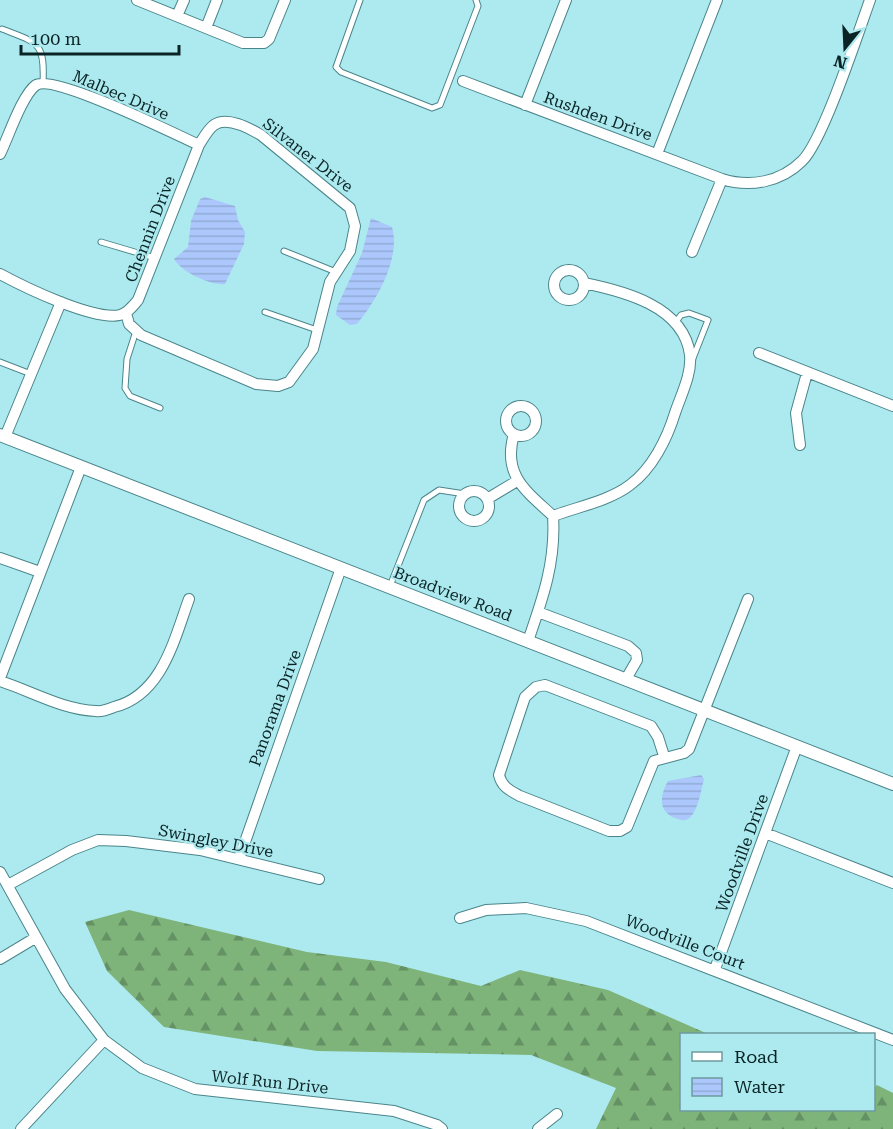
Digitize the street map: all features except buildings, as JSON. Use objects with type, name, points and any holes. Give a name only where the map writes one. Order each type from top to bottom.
[{"type":"street","points":[[137,0],[243,43],[257,44],[269,39],[285,0]]},
{"type":"street","points":[[177,16],[184,0]]},
{"type":"street","points":[[206,28],[217,0]]},
{"type":"street","points":[[525,105],[566,0]]},
{"type":"street","points":[[657,154],[717,0]]},
{"type":"street","name":"Rushden Drive","points":[[463,81],[735,184],[774,180],[803,160],[819,131],[870,0]]},
{"type":"street","points":[[0,154],[28,95],[36,85],[43,83]]},
{"type":"street","name":"Malbec Drive","points":[[43,83],[53,83],[76,91],[199,145]]},
{"type":"street","name":"Silvaner Drive","points":[[136,331],[242,379],[266,387],[289,382],[313,349],[330,282],[338,273],[350,251],[354,238],[354,218],[350,208],[249,128],[222,122],[213,125]]},
{"type":"street","name":"Chennin Drive","points":[[126,313],[138,300],[199,145],[213,125]]},
{"type":"street","points":[[692,252],[722,179]]},
{"type":"street","points":[[0,274],[61,302],[99,314],[117,316],[126,313],[129,324],[136,331]]},
{"type":"street","points":[[553,516],[616,493],[643,473],[657,453],[672,424],[689,367],[687,345],[675,323],[658,309],[622,292],[584,283]]},
{"type":"street","points":[[3,436],[61,302]]},
{"type":"street","points":[[759,353],[893,406]]},
{"type":"street","points":[[800,445],[796,413],[807,373]]},
{"type":"street","points":[[514,434],[510,453],[517,481],[553,516],[555,543],[538,612],[528,640]]},
{"type":"street","name":"Broadview Road","points":[[3,436],[893,784]]},
{"type":"street","points":[[81,467],[0,680],[67,705],[98,712],[129,704],[153,683],[165,664],[189,599]]},
{"type":"street","points":[[487,499],[517,481]]},
{"type":"street","points":[[476,491],[487,499],[487,514],[479,520],[463,515],[460,510],[459,503],[465,494],[476,491]]},
{"type":"street","points":[[0,558],[40,572]]},
{"type":"street","name":"Panorama Drive","points":[[239,859],[341,568]]},
{"type":"street","points":[[664,756],[658,737],[651,726],[545,686],[536,687],[525,696],[499,775],[507,790],[520,796],[609,831],[620,831],[627,827],[634,815],[649,768],[654,761],[664,756],[684,753],[689,749],[748,599]]},
{"type":"street","points":[[538,612],[628,646],[636,653],[637,660],[626,679]]},
{"type":"street","name":"Woodville Drive","points":[[716,969],[797,746]]},
{"type":"street","points":[[765,833],[893,883]]},
{"type":"street","name":"Swingley Drive","points":[[8,885],[72,850],[98,840],[168,845],[239,859],[319,879]]},
{"type":"street","name":"Wolf Run Drive","points":[[0,872],[65,988],[104,1040],[142,1068],[195,1089],[394,1111],[437,1125],[442,1129]]},
{"type":"street","name":"Woodville Court","points":[[460,918],[486,910],[516,909],[586,921],[716,969],[893,1040]]},
{"type":"street","points":[[0,959],[35,938]]},
{"type":"street","points":[[21,1129],[104,1040]]},
{"type":"street","points":[[538,1129],[557,1114]]},
{"type":"lane","points":[[360,0],[336,66],[341,72],[432,108],[440,105],[478,6],[476,0]]},
{"type":"lane","points":[[2,29],[37,45],[44,58],[43,83]]},
{"type":"lane","points":[[101,242],[154,258]]},
{"type":"lane","points":[[284,251],[338,273]]},
{"type":"lane","points":[[265,312],[317,330]]},
{"type":"lane","points":[[675,323],[681,315],[689,314],[708,320],[689,367]]},
{"type":"lane","points":[[136,331],[127,359],[125,388],[130,396],[160,408]]},
{"type":"lane","points":[[0,362],[31,374]]},
{"type":"lane","points":[[390,586],[424,500],[439,490],[465,494]]},
{"type":"green space","points":[[129,910],[307,952],[386,962],[481,986],[520,970],[608,990],[706,1033],[680,1033],[680,1111],[875,1111],[875,1087],[877,1085],[893,1093],[893,1129],[596,1129],[616,1088],[531,1055],[317,1051],[164,1027],[107,971],[85,922]]},
{"type":"water","points":[[205,197],[235,206],[238,220],[245,232],[244,244],[225,284],[213,283],[197,277],[183,269],[174,259],[188,247],[191,221],[200,199]]},
{"type":"water","points":[[371,218],[392,227],[393,252],[385,278],[372,303],[357,324],[350,325],[336,315],[337,307],[362,253]]},
{"type":"water","points":[[701,775],[704,779],[699,801],[691,816],[683,820],[667,813],[662,804],[662,798],[668,781]]}]
